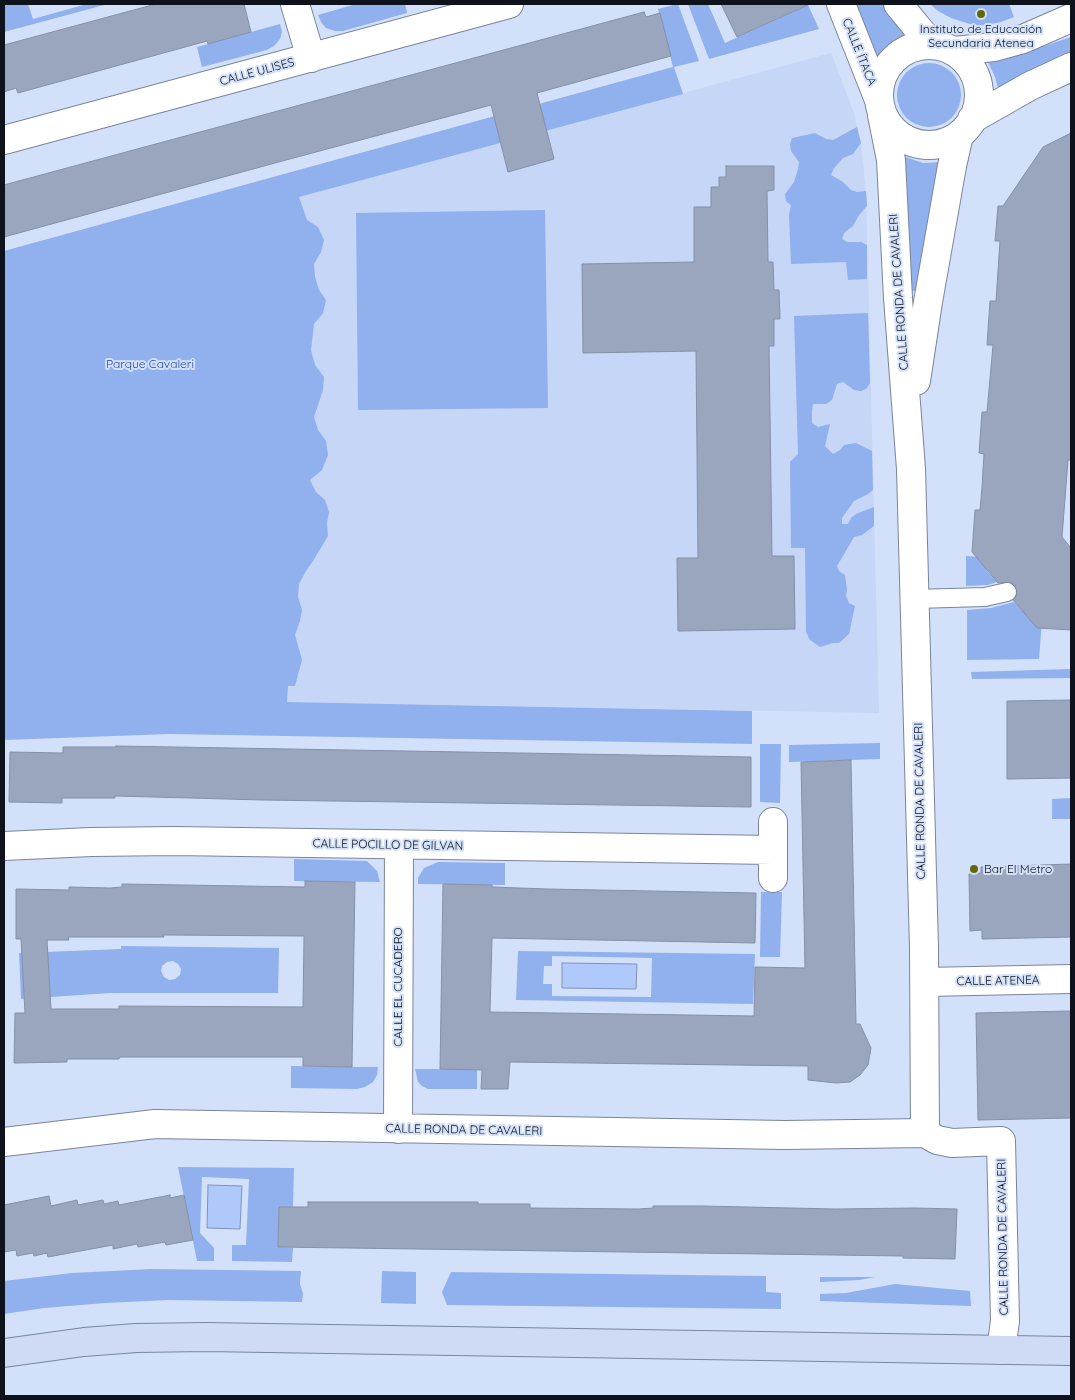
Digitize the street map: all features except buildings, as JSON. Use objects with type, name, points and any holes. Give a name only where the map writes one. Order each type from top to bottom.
[{"type":"street","points":[[295,4],[310,58]]},
{"type":"street","name":"CALLE ULISES","points":[[4,140],[509,4]]},
{"type":"street","name":"CALLE ÍTACA","points":[[841,4],[880,107]]},
{"type":"street","points":[[898,4],[920,32],[964,59],[972,69],[979,94],[977,107],[966,127]]},
{"type":"street","points":[[1071,18],[1023,39],[994,46],[944,48],[921,45],[910,48],[899,54],[883,73],[879,85],[880,107],[890,127],[900,136],[913,143],[941,144],[1030,86],[1071,67]]},
{"type":"street","name":"CALLE RONDA DE CAVALERI","points":[[880,107],[891,160],[898,298],[912,470]]},
{"type":"street","name":"CALLE RONDA DE CAVALERI","points":[[925,1133],[925,982],[912,470],[913,405],[918,362],[942,224],[966,127]]},
{"type":"street","points":[[773,822],[773,878]]},
{"type":"street","name":"CALLE POCILLO DE GILVAN","points":[[4,846],[147,841],[772,850]]},
{"type":"street","name":"CALLE EL CUCADERO","points":[[398,1129],[399,846]]},
{"type":"street","name":"CALLE ATENEA","points":[[925,982],[1071,979]]},
{"type":"street","name":"CALLE RONDA DE CAVALERI","points":[[4,1142],[155,1124],[785,1135],[925,1133],[937,1140],[952,1143],[1001,1142],[1005,1321],[1002,1350]]},
{"type":"street","points":[[4,1353],[84,1342],[136,1338],[206,1337],[1071,1351]]},
{"type":"street","points":[[4,1360],[42,1347]]},
{"type":"lane","points":[[915,599],[985,597],[1006,592]]},
{"type":"shaded area","points":[[831,53],[854,113],[861,143],[866,191],[879,713],[287,702],[299,197]]},
{"type":"shaded area","points":[[562,963],[637,964],[636,989],[562,988]]},
{"type":"shaded area","points":[[208,1185],[242,1186],[240,1229],[207,1228]]},
{"type":"green space","points":[[4,4],[28,4],[33,19],[87,4],[108,4],[4,32]]},
{"type":"green space","points":[[356,4],[405,4],[407,13],[343,31],[326,28],[318,15]]},
{"type":"green space","name":"Parque Cavaleri","points":[[678,4],[699,61],[674,67],[683,94],[299,197],[307,220],[318,227],[324,240],[321,252],[314,264],[319,290],[326,300],[323,313],[314,324],[311,350],[315,365],[324,377],[323,390],[314,417],[318,430],[326,441],[328,455],[322,470],[310,480],[316,492],[325,500],[329,512],[327,523],[328,536],[299,584],[298,597],[302,610],[295,635],[302,660],[295,686],[288,686],[287,702],[752,711],[752,744],[169,734],[4,740],[4,251],[673,67],[658,9]]},
{"type":"green space","points":[[688,4],[708,4],[725,43],[808,5],[819,29],[709,59]]},
{"type":"green space","points":[[850,4],[889,4],[914,36],[890,44],[881,52],[873,65]]},
{"type":"green space","name":"Instituto de Educación Secundaria Atenea","points":[[930,4],[1009,4],[1014,17],[987,25],[973,25],[951,18]]},
{"type":"green space","points":[[280,24],[282,32],[280,39],[267,50],[202,67],[197,47]]},
{"type":"green space","points":[[1071,37],[1071,54],[999,92],[995,77],[986,58],[1017,55]]},
{"type":"green space","points":[[923,63],[935,63],[952,72],[959,83],[961,95],[959,107],[952,118],[935,127],[923,127],[911,122],[902,113],[897,101],[897,89],[902,77],[911,68]]},
{"type":"green space","points":[[857,127],[861,143],[853,154],[843,158],[834,168],[831,175],[843,182],[851,190],[857,192],[866,191],[867,206],[853,226],[844,233],[842,239],[847,242],[861,242],[867,245],[867,279],[848,280],[846,262],[791,264],[789,215],[791,205],[786,201],[785,194],[794,182],[799,162],[791,151],[790,144],[792,138],[815,133],[826,139],[833,140]]},
{"type":"green space","points":[[897,154],[923,163],[944,162],[922,292],[906,290]]},
{"type":"green space","points":[[545,210],[548,408],[358,410],[356,213]]},
{"type":"green space","points":[[868,313],[870,383],[866,389],[861,391],[854,390],[843,382],[837,384],[832,400],[826,404],[813,404],[812,423],[818,427],[830,424],[825,446],[833,454],[844,445],[856,443],[872,451],[873,490],[854,501],[842,518],[842,524],[848,524],[856,514],[874,507],[874,526],[862,535],[854,537],[837,566],[839,571],[845,575],[846,596],[849,603],[855,606],[849,634],[839,643],[820,647],[810,640],[806,632],[805,548],[791,548],[790,462],[798,454],[794,316]]},
{"type":"green space","points":[[966,556],[980,557],[987,571],[997,582],[988,585],[966,586]]},
{"type":"green space","points":[[1014,602],[1022,611],[1025,609],[1042,621],[1039,659],[967,660],[967,610],[991,608]]},
{"type":"green space","points":[[1071,669],[1071,678],[972,679],[971,672]]},
{"type":"green space","points":[[880,743],[880,759],[789,762],[789,745]]},
{"type":"green space","points":[[760,744],[781,744],[780,803],[760,802]]},
{"type":"green space","points":[[1071,798],[1071,819],[1052,819],[1052,799]]},
{"type":"green space","points":[[294,859],[367,861],[377,871],[380,882],[294,881]]},
{"type":"green space","points":[[438,862],[505,863],[505,885],[418,884],[418,878],[424,868]]},
{"type":"green space","points":[[761,892],[782,892],[780,957],[760,957]]},
{"type":"green space","points":[[121,946],[279,948],[278,993],[110,993],[21,999],[19,953],[121,949]],"holes":[[[173,961],[181,969],[180,975],[175,979],[169,980],[164,977],[161,971],[162,966],[167,962]]]},
{"type":"green space","points":[[518,951],[755,954],[753,1004],[516,1000]],"holes":[[[552,956],[652,958],[651,997],[552,996],[552,984],[543,984],[544,966],[552,966]]]},
{"type":"green space","points":[[291,1066],[378,1067],[377,1075],[373,1082],[357,1089],[291,1088]]},
{"type":"green space","points":[[415,1069],[477,1069],[477,1089],[428,1089],[418,1082]]},
{"type":"green space","points":[[178,1167],[294,1168],[293,1207],[279,1207],[278,1247],[293,1248],[292,1262],[232,1261],[232,1245],[246,1245],[249,1179],[202,1177],[200,1233],[214,1248],[214,1261],[197,1261]]},
{"type":"green space","points":[[152,1269],[301,1271],[302,1302],[169,1300],[44,1308],[4,1314],[4,1281],[72,1273]]},
{"type":"green space","points":[[382,1271],[416,1272],[416,1304],[381,1303]]},
{"type":"green space","points":[[451,1272],[766,1276],[766,1292],[781,1293],[781,1309],[447,1305],[442,1292]]},
{"type":"green space","points":[[820,1277],[875,1277],[859,1280],[820,1282]]},
{"type":"green space","points":[[895,1284],[970,1291],[971,1306],[820,1301],[820,1294],[846,1293]]},
{"type":"place","name":"Instituto de Educación Secundaria Atenea","points":[[981,14]]},
{"type":"place","name":"Bar El Metro","points":[[974,869]]}]
